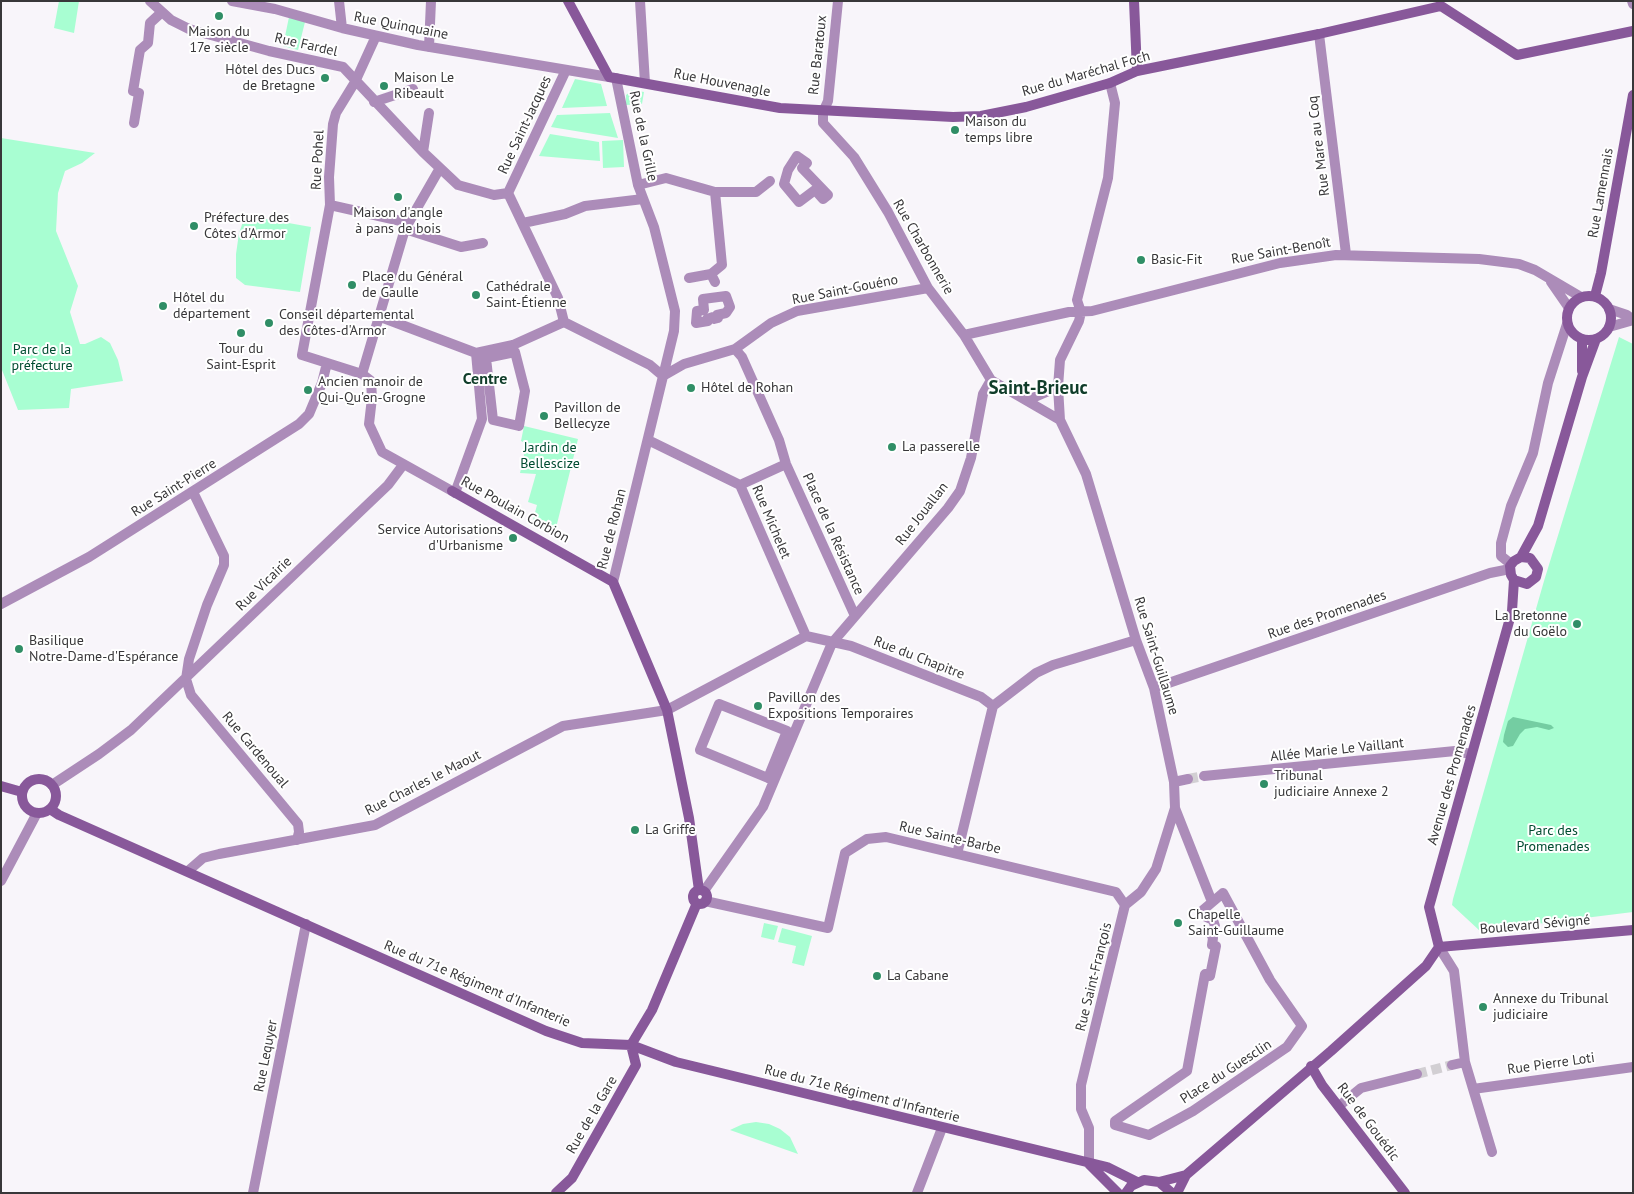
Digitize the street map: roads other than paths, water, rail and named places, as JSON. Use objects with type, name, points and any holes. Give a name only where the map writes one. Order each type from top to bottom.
[{"type":"street","name":"Rue Fardel","points":[[150,1],[179,25],[214,37],[343,67],[374,102],[458,185],[494,195],[508,193]]},
{"type":"street","name":"Rue Quinquaine","points":[[232,1],[275,8],[376,36],[612,77]]},
{"type":"street","points":[[339,1],[342,28]]},
{"type":"street","points":[[429,46],[431,1]]},
{"type":"street","points":[[568,1],[612,77]]},
{"type":"street","points":[[640,1],[645,83]]},
{"type":"street","name":"Rue Baratoux","points":[[823,112],[828,100],[838,1]]},
{"type":"street","points":[[1134,1],[1137,71]]},
{"type":"street","points":[[1442,4],[1517,55],[1633,32]]},
{"type":"street","name":"Rue du Maréchal Foch","points":[[823,112],[846,110],[953,117],[981,116],[1026,107],[1110,83],[1137,71],[1319,34],[1442,4]]},
{"type":"street","points":[[134,123],[139,93],[133,91],[140,50],[148,43],[150,23],[162,12]]},
{"type":"street","name":"Rue Mare au Coq","points":[[1319,34],[1346,254]]},
{"type":"street","name":"Rue Pohel","points":[[330,205],[329,177],[333,124],[336,113],[355,82],[376,36]]},
{"type":"street","name":"Rue Saint-Jacques","points":[[508,193],[566,70]]},
{"type":"street","name":"Rue Houvenagle","points":[[612,77],[780,108],[823,112]]},
{"type":"street","name":"Rue de la Grille","points":[[612,77],[638,185],[654,227],[675,311],[674,331],[663,376]]},
{"type":"street","points":[[1060,420],[1058,387],[1060,360],[1079,321],[1081,312],[1077,300],[1108,178],[1116,104],[1110,83]]},
{"type":"street","points":[[374,102],[413,89]]},
{"type":"street","name":"Rue Lamennais","points":[[1594,296],[1601,273],[1633,95]]},
{"type":"street","name":"Rue Charbonnerie","points":[[823,112],[823,124],[854,157],[888,212],[928,288],[964,335],[991,380]]},
{"type":"street","points":[[423,152],[429,113]]},
{"type":"street","points":[[797,156],[807,162],[802,168],[828,195],[823,199],[815,190],[799,202],[784,184],[788,170],[797,156]]},
{"type":"street","points":[[362,374],[405,229],[440,168]]},
{"type":"street","points":[[638,185],[666,178],[716,192],[756,192],[770,180]]},
{"type":"street","points":[[688,278],[713,278],[722,265],[716,192]]},
{"type":"street","points":[[508,193],[562,306],[564,322]]},
{"type":"street","points":[[523,223],[565,214],[585,206],[643,199]]},
{"type":"street","points":[[403,465],[382,452],[369,424],[372,398],[371,381],[362,374],[302,355],[330,205],[401,221],[405,229],[461,247],[483,243]]},
{"type":"street","name":"Rue Saint-Benoît","points":[[964,335],[1069,312],[1092,311],[1280,263],[1346,254],[1500,261],[1519,264],[1548,277],[1581,297]]},
{"type":"street","name":"Rue Saint-Benoît","points":[[1548,277],[1562,294],[1569,308]]},
{"type":"street","name":"Rue Saint-Gouéno","points":[[663,376],[684,364],[734,349],[771,323],[797,311],[928,288]]},
{"type":"street","points":[[1569,308],[1581,297],[1594,296],[1606,303],[1610,309],[1611,321],[1609,327]]},
{"type":"street","name":"Avenue des Promenades","points":[[1439,947],[1429,907],[1512,611],[1514,580],[1511,566],[1501,556],[1502,543],[1511,506],[1536,446],[1548,383],[1568,324],[1569,308]]},
{"type":"street","points":[[1610,309],[1627,315],[1633,320]]},
{"type":"street","points":[[378,316],[476,353],[513,345],[564,322]]},
{"type":"street","points":[[1609,327],[1633,320]]},
{"type":"street","points":[[564,322],[650,365],[663,376]]},
{"type":"street","points":[[1568,324],[1573,333],[1582,338],[1596,339]]},
{"type":"street","name":"Avenue des Promenades","points":[[1512,611],[1537,573],[1534,561],[1538,526],[1582,377],[1596,339],[1609,327]]},
{"type":"street","name":"Avenue des Promenades","points":[[1582,338],[1582,377]]},
{"type":"street","name":"Place de la Résistance","points":[[734,349],[742,357],[779,440],[786,464],[855,616]]},
{"type":"street","points":[[515,352],[525,391],[519,426],[493,420],[486,358],[515,352]]},
{"type":"street","points":[[453,492],[482,419],[476,353]]},
{"type":"street","name":"Rue Saint-Pierre","points":[[1,604],[89,557],[299,424],[309,414],[322,384],[326,363]]},
{"type":"street","name":"Rue de Rohan","points":[[663,376],[613,582],[667,710],[689,818],[701,896]]},
{"type":"street","points":[[991,380],[1060,420]]},
{"type":"street","name":"Rue Jouallan","points":[[701,896],[763,807],[832,644],[948,508],[960,491],[971,458],[983,394],[991,380]]},
{"type":"street","points":[[1028,400],[1058,387]]},
{"type":"street","name":"Rue Saint-Guillaume","points":[[1060,420],[1086,474],[1136,640],[1154,688],[1174,782],[1175,808],[1212,902]]},
{"type":"street","name":"Rue Michelet","points":[[648,440],[740,485],[806,636]]},
{"type":"street","points":[[740,485],[786,464]]},
{"type":"street","name":"Rue Poulain Corbion","points":[[403,465],[613,582]]},
{"type":"street","name":"Rue Vicairie","points":[[52,785],[131,730],[388,485],[403,465]]},
{"type":"street","points":[[186,679],[189,659],[207,605],[224,565],[224,556],[193,492]]},
{"type":"street","name":"Avenue des Promenades","points":[[1511,566],[1521,557],[1538,526]]},
{"type":"street","points":[[1521,557],[1530,558],[1534,561]]},
{"type":"street","name":"Rue des Promenades","points":[[1154,688],[1511,566]]},
{"type":"street","points":[[1514,580],[1528,584]]},
{"type":"street","name":"Rue du Chapitre","points":[[806,636],[832,644],[851,646],[981,697],[993,706]]},
{"type":"street","name":"Rue Charles le Maout","points":[[188,870],[202,858],[375,825],[562,726],[667,710],[806,636]]},
{"type":"street","points":[[957,854],[993,706],[1036,673],[1053,665],[1136,640]]},
{"type":"street","name":"Rue Cardenoual","points":[[186,679],[191,694],[298,824],[300,832],[296,840]]},
{"type":"street","points":[[719,704],[787,731],[768,778],[700,750],[719,704]]},
{"type":"street","name":"Allée Marie Le Vaillant","points":[[1204,776],[1455,751],[1472,754]]},
{"type":"street","points":[[43,779],[52,785],[56,794],[50,809],[37,813],[27,808],[23,803],[22,792],[32,780],[43,779]]},
{"type":"street","points":[[1174,782],[1188,779]]},
{"type":"street","points":[[1,786],[22,792]]},
{"type":"street","points":[[1125,905],[1141,892],[1156,870],[1175,808]]},
{"type":"street","name":"Rue du 71e Régiment d'Infanterie","points":[[50,809],[59,815],[188,870],[546,1031],[582,1043],[631,1045],[676,1062],[1107,1167],[1137,1182]]},
{"type":"street","points":[[1,881],[37,813]]},
{"type":"street","name":"Rue Sainte-Barbe","points":[[701,896],[828,928],[845,854],[867,839],[886,837],[1116,892],[1125,905]]},
{"type":"street","name":"Place du Guesclin","points":[[1223,893],[1270,980],[1302,1026],[1287,1048],[1194,1111],[1148,1135],[1115,1125],[1115,1121],[1186,1071],[1205,974],[1210,976],[1216,946],[1212,944],[1213,938],[1211,934],[1215,926],[1213,920],[1204,916],[1206,913],[1203,910],[1212,902],[1223,893]]},
{"type":"street","points":[[631,1045],[650,1014],[701,896]]},
{"type":"street","name":"Rue Saint-François","points":[[1089,1164],[1089,1128],[1081,1109],[1081,1085],[1125,905]]},
{"type":"street","name":"Rue Lequyer","points":[[253,1193],[306,924]]},
{"type":"street","name":"Boulevard Sévigné","points":[[1439,947],[1633,930]]},
{"type":"street","points":[[1177,1193],[1186,1175],[1312,1066],[1332,1052],[1426,966],[1439,947],[1454,971],[1466,1062],[1492,1152]]},
{"type":"street","name":"Rue de la Gare","points":[[556,1193],[572,1178],[636,1065],[631,1045]]},
{"type":"street","points":[[1452,1065],[1466,1062]]},
{"type":"street","name":"Rue de Gouédic","points":[[1312,1066],[1339,1106],[1405,1193]]},
{"type":"street","name":"Rue Pierre Loti","points":[[1473,1089],[1633,1067]]},
{"type":"street","points":[[1339,1106],[1361,1088],[1417,1074]]},
{"type":"street","points":[[917,1193],[942,1128]]},
{"type":"street","points":[[1089,1164],[1118,1193]]},
{"type":"street","points":[[1126,1193],[1137,1182],[1144,1180],[1159,1182],[1186,1175]]},
{"type":"street","points":[[1159,1182],[1172,1193]]},
{"type":"tunnel","points":[[1188,779],[1204,776]]},
{"type":"tunnel","points":[[1417,1074],[1452,1065]]},
{"type":"place","name":"Maison du 17e siècle","points":[[219,16]]},
{"type":"place","name":"Hôtel des Ducs de Bretagne","points":[[325,78]]},
{"type":"place","name":"Maison Le Ribeault","points":[[384,86]]},
{"type":"place","name":"Maison du temps libre","points":[[955,130]]},
{"type":"place","name":"Maison d'angle à pans de bois","points":[[398,197]]},
{"type":"place","name":"Préfecture des Côtes d'Armor","points":[[194,226]]},
{"type":"place","name":"Basic-Fit","points":[[1141,260]]},
{"type":"place","name":"Place du Général de Gaulle","points":[[352,285]]},
{"type":"place","name":"Cathédrale Saint-Étienne","points":[[476,295]]},
{"type":"place","name":"Hôtel du département","points":[[163,306]]},
{"type":"place","name":"Conseil départemental des Côtes-d'Armor","points":[[269,323]]},
{"type":"place","name":"Tour du Saint-Esprit","points":[[241,333]]},
{"type":"place","name":"Hôtel de Rohan","points":[[691,388]]},
{"type":"place","name":"Ancien manoir de Qui-Qu'en-Grogne","points":[[308,390]]},
{"type":"place","name":"Pavillon de Bellecyze","points":[[544,416]]},
{"type":"place","name":"La passerelle","points":[[892,447]]},
{"type":"place","name":"Service Autorisations d'Urbanisme","points":[[513,538]]},
{"type":"place","name":"La Bretonne du Goëlo","points":[[1577,624]]},
{"type":"place","name":"Basilique Notre-Dame-d'Espérance","points":[[19,649]]},
{"type":"place","name":"Pavillon des Expositions Temporaires","points":[[758,706]]},
{"type":"place","name":"Tribunal judiciaire Annexe 2","points":[[1264,784]]},
{"type":"place","name":"La Griffe","points":[[635,830]]},
{"type":"place","name":"Chapelle Saint-Guillaume","points":[[1178,923]]},
{"type":"place","name":"La Cabane","points":[[877,976]]},
{"type":"place","name":"Annexe du Tribunal judiciaire","points":[[1483,1007]]},
{"type":"district","name":"Centre","points":[[485,379]]},
{"type":"district","name":"Saint-Brieuc","points":[[1038,389]]},
{"type":"park label","name":"Parc de la préfecture","points":[[42,358]]},
{"type":"park label","name":"Jardin de Bellescize","points":[[550,456]]},
{"type":"park label","name":"Parc des Promenades","points":[[1553,840]]}]
